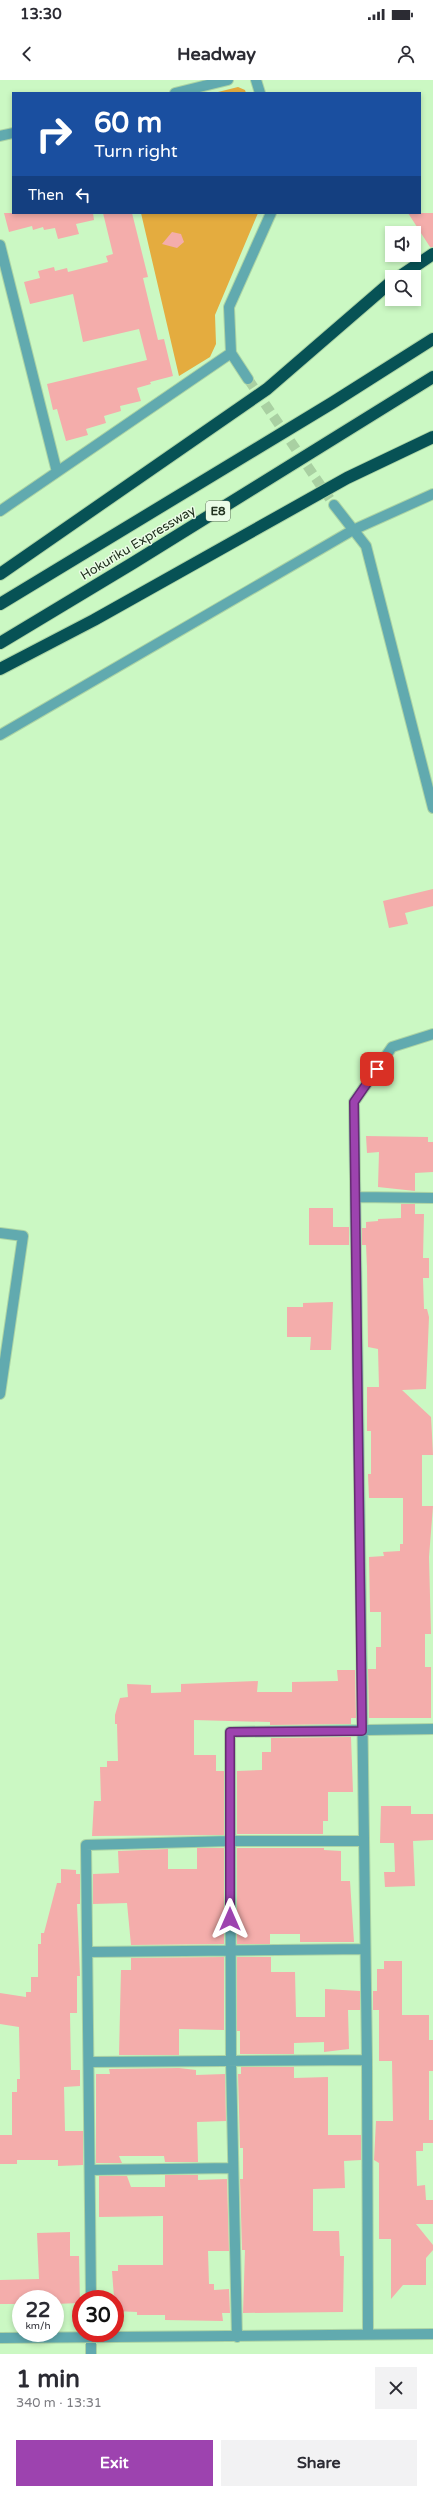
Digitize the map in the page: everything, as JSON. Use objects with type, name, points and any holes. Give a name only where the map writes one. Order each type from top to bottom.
[{"type":"highway","points":[[409,270],[433,254]]},
{"type":"highway","points":[[0,574],[267,389],[385,287]]},
{"type":"highway","name":"Hokuriku Expressway","points":[[0,604],[312,415],[433,339]]},
{"type":"highway","name":"Hokuriku Expressway","points":[[0,643],[133,563],[433,377]]},
{"type":"highway","points":[[0,669],[94,620],[348,478],[433,437]]},
{"type":"street","points":[[179,92],[228,80]]},
{"type":"street","points":[[256,80],[260,92]]},
{"type":"street","points":[[0,136],[12,133]]},
{"type":"street","points":[[248,379],[231,352],[230,307],[271,214]]},
{"type":"street","points":[[0,245],[57,472]]},
{"type":"street","points":[[0,511],[231,352]]},
{"type":"street","points":[[0,735],[353,530],[433,494]]},
{"type":"street","points":[[334,505],[366,546],[433,808]]},
{"type":"street","points":[[368,2334],[367,2060],[354,1102],[392,1047],[433,1034]]},
{"type":"street","points":[[356,1197],[433,1198]]},
{"type":"street","points":[[0,1233],[23,1236],[0,1394]]},
{"type":"street","points":[[237,2337],[231,2061],[229,1841],[230,1732],[433,1729]]},
{"type":"street","points":[[91,2290],[90,2062],[86,1846],[229,1841],[364,1841]]},
{"type":"street","points":[[88,1952],[365,1949]]},
{"type":"street","points":[[90,2062],[367,2060]]},
{"type":"street","points":[[90,2170],[233,2168]]},
{"type":"street","points":[[124,2335],[237,2337],[433,2334]]},
{"type":"street","points":[[0,2338],[72,2336]]},
{"type":"street","points":[[91,2342],[91,2354]]},
{"type":"shaded area","points":[[238,87],[245,90],[246,92],[218,92]]},
{"type":"shaded area","points":[[141,214],[258,214],[215,315],[216,344],[210,357],[179,376]]},
{"type":"building","points":[[4,213],[93,214],[94,220],[76,224],[79,234],[58,239],[55,228],[44,230],[43,227],[33,230],[32,226],[9,232]]},
{"type":"building","points":[[433,213],[433,247],[430,247],[421,233],[421,226],[416,226],[409,214]]},
{"type":"building","points":[[103,214],[132,214],[148,277],[143,278],[158,340],[164,339],[173,376],[150,382],[151,384],[137,388],[141,401],[120,406],[121,411],[104,416],[106,423],[86,429],[88,435],[66,441],[57,409],[53,410],[47,384],[147,360],[139,329],[83,342],[73,294],[30,304],[24,282],[40,278],[38,271],[54,267],[55,271],[67,268],[68,272],[108,262],[106,256],[113,254]]},
{"type":"building","points":[[172,232],[181,234],[184,242],[177,248],[162,244]]},
{"type":"building","points":[[433,889],[433,906],[405,913],[408,924],[389,928],[383,901]]},
{"type":"building","points":[[366,1136],[428,1137],[428,1142],[433,1142],[433,1172],[415,1173],[415,1191],[378,1187],[379,1152],[367,1153]]},
{"type":"building","points":[[401,1204],[415,1204],[415,1214],[424,1214],[423,1258],[429,1258],[429,1278],[423,1278],[424,1309],[427,1309],[429,1317],[426,1389],[402,1390],[431,1417],[433,1455],[422,1455],[422,1506],[433,1506],[429,1557],[431,1634],[425,1634],[425,1667],[431,1667],[431,1718],[369,1718],[368,1669],[376,1669],[376,1647],[381,1647],[381,1612],[370,1612],[369,1557],[384,1556],[383,1552],[400,1551],[400,1544],[403,1544],[403,1498],[369,1498],[368,1474],[371,1474],[371,1431],[367,1431],[367,1387],[379,1387],[378,1349],[368,1347],[366,1245],[362,1245],[362,1228],[366,1228],[366,1222],[378,1221],[378,1219],[401,1218]]},
{"type":"building","points":[[309,1208],[333,1208],[333,1227],[349,1227],[349,1245],[309,1245]]},
{"type":"building","points":[[333,1302],[331,1350],[310,1350],[311,1337],[287,1337],[287,1307],[303,1307],[303,1303]]},
{"type":"building","points":[[337,1670],[355,1670],[356,1718],[351,1718],[351,1724],[270,1725],[270,1722],[194,1720],[194,1755],[216,1755],[216,1771],[224,1771],[224,1835],[92,1836],[94,1801],[101,1801],[100,1767],[107,1767],[107,1761],[118,1761],[117,1724],[115,1724],[115,1715],[120,1698],[128,1697],[127,1684],[151,1685],[151,1693],[181,1692],[181,1684],[258,1681],[257,1692],[292,1692],[292,1682],[338,1681]]},
{"type":"building","points":[[351,1737],[353,1792],[328,1792],[328,1821],[323,1821],[323,1834],[237,1834],[237,1771],[262,1770],[262,1752],[271,1752],[271,1738]]},
{"type":"building","points":[[381,1806],[411,1806],[411,1814],[433,1814],[433,1840],[413,1841],[415,1886],[385,1887],[384,1872],[395,1872],[394,1843],[380,1843]]},
{"type":"building","points":[[197,1848],[224,1848],[224,1944],[131,1945],[127,1903],[93,1904],[93,1874],[119,1873],[118,1851],[168,1849],[168,1869],[197,1869]]},
{"type":"building","points":[[237,1848],[324,1848],[324,1850],[341,1851],[341,1881],[350,1881],[354,1942],[300,1942],[300,1934],[270,1934],[270,1944],[237,1944]]},
{"type":"building","points":[[61,1869],[76,1870],[76,1874],[80,1874],[80,1904],[77,1904],[80,1976],[77,1976],[77,2013],[70,2013],[71,2070],[80,2070],[80,2086],[64,2087],[65,2131],[83,2131],[83,2165],[58,2166],[58,2160],[17,2160],[17,2164],[0,2164],[0,2135],[12,2135],[12,2092],[17,2092],[17,2079],[20,2079],[19,2027],[0,2024],[0,1993],[26,1997],[26,1992],[31,1992],[31,1977],[38,1977],[38,1944],[41,1944],[41,1933],[44,1933],[57,1883],[61,1883]]},
{"type":"building","points":[[224,1957],[224,2030],[179,2029],[179,2055],[119,2055],[121,1970],[131,1970],[131,1958]]},
{"type":"building","points":[[237,1957],[271,1957],[271,1972],[295,1972],[296,2017],[325,2017],[325,1989],[360,1991],[360,2010],[348,2010],[349,2049],[324,2052],[324,2042],[294,2043],[294,2054],[240,2054],[240,2031],[237,2031]]},
{"type":"building","points":[[384,1961],[402,1961],[402,2015],[429,2015],[429,2040],[433,2040],[433,2071],[429,2071],[429,2120],[433,2120],[433,2143],[423,2143],[423,2151],[416,2151],[417,2186],[425,2185],[426,2200],[433,2200],[433,2224],[416,2224],[433,2245],[433,2250],[426,2258],[426,2285],[403,2285],[391,2299],[391,2239],[379,2239],[379,2163],[374,2160],[376,2121],[393,2121],[392,2061],[379,2061],[379,2010],[373,2010],[373,1991],[377,1991],[377,1969],[384,1969]]},
{"type":"building","points":[[241,2067],[294,2067],[294,2078],[328,2077],[328,2135],[361,2135],[361,2160],[344,2161],[345,2188],[313,2189],[313,2231],[339,2231],[340,2256],[344,2256],[343,2312],[243,2313],[245,2250],[242,2250],[240,2179],[243,2179],[243,2148],[240,2148],[238,2074],[241,2074]]},
{"type":"building","points":[[179,2068],[196,2070],[196,2075],[225,2074],[226,2121],[197,2122],[198,2162],[165,2162],[164,2156],[119,2156],[122,2163],[96,2163],[96,2074],[110,2074],[109,2069]]},
{"type":"building","points":[[165,2175],[198,2175],[198,2180],[227,2179],[229,2251],[208,2251],[209,2284],[214,2284],[214,2290],[229,2289],[230,2313],[222,2313],[223,2321],[165,2320],[165,2315],[137,2315],[137,2312],[124,2311],[124,2290],[113,2290],[112,2271],[118,2271],[118,2265],[163,2265],[163,2216],[99,2217],[99,2176],[127,2176],[131,2187],[165,2187]]},
{"type":"building","points":[[70,2232],[70,2256],[79,2256],[80,2290],[72,2290],[72,2303],[64,2304],[64,2290],[12,2290],[12,2304],[0,2304],[0,2280],[39,2279],[37,2233]]},
{"type":"tunnel","points":[[248,379],[334,505]]},
{"type":"route","points":[[230,1919],[230,1732],[362,1731],[354,1102],[377,1069]]}]
